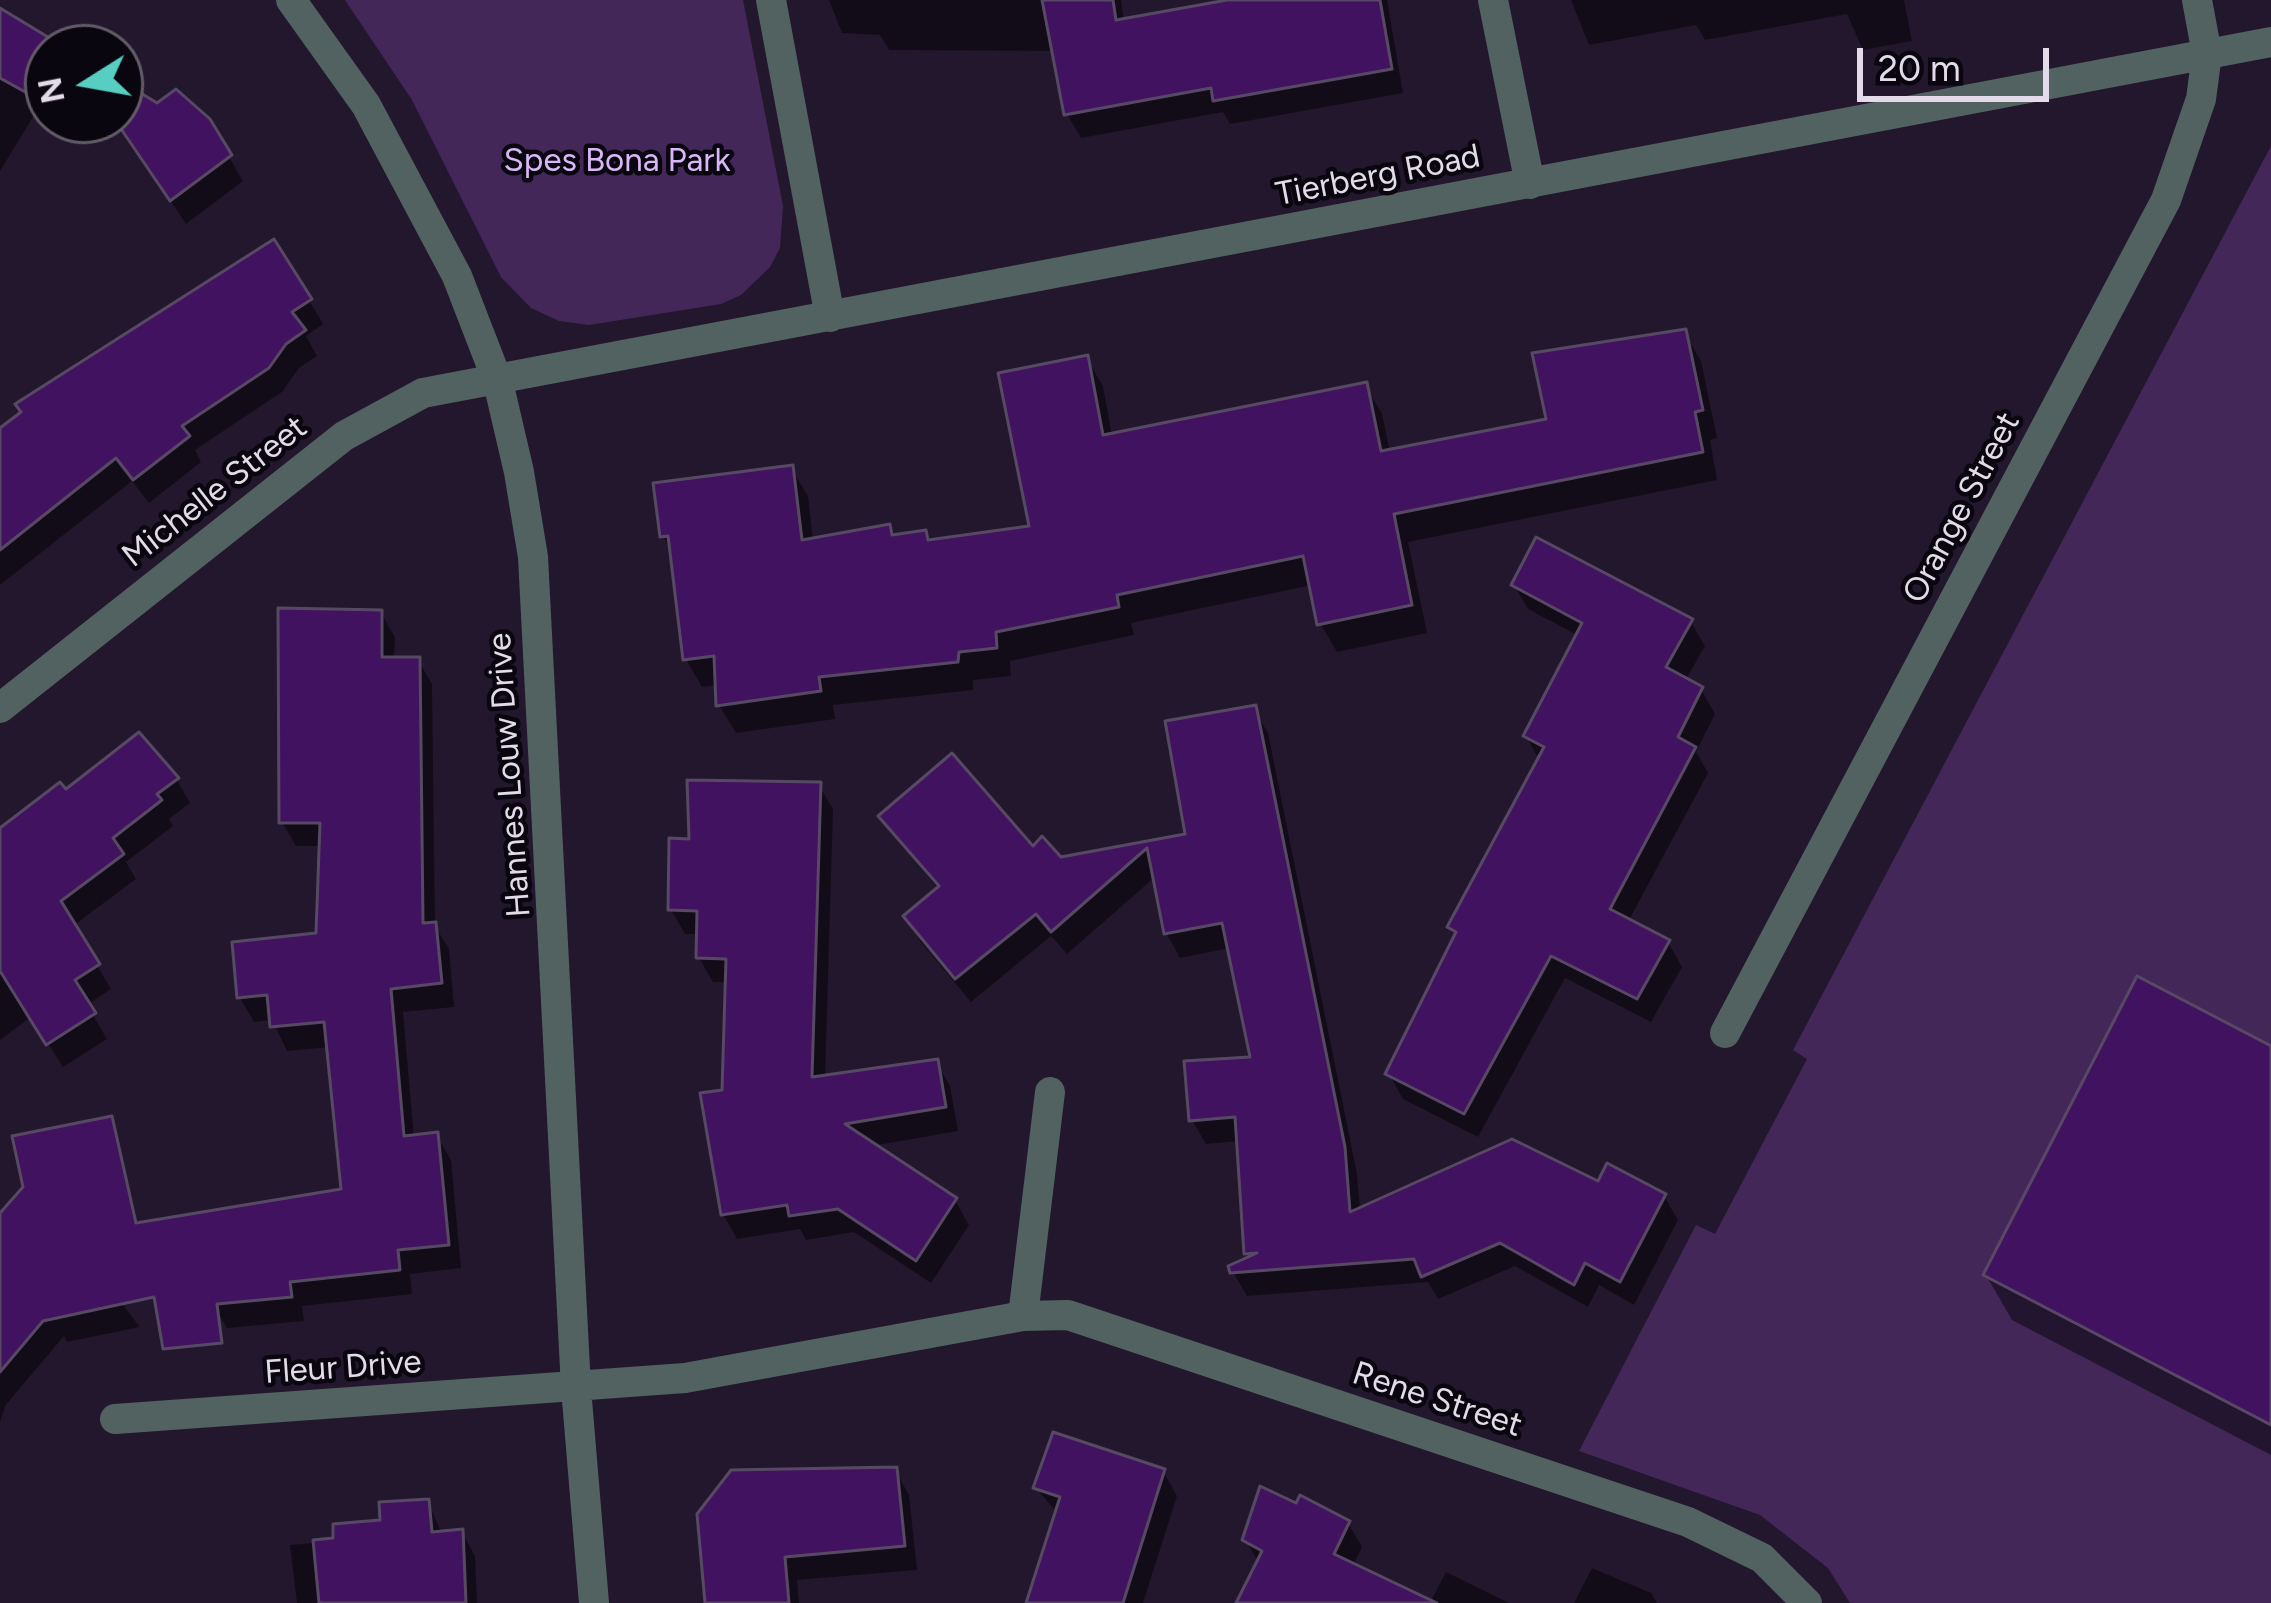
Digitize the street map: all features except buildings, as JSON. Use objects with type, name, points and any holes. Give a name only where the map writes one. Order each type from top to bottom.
[{"type":"street","name":"Hannes Louw Drive","points":[[291,0],[400,165],[457,276],[498,382],[533,557],[576,1388],[593,1603]]},
{"type":"street","points":[[771,0],[830,317]]},
{"type":"street","points":[[1493,0],[1530,184]]},
{"type":"street","name":"Orange Street","points":[[1725,1033],[2166,200],[2193,130],[2207,54],[2197,0]]},
{"type":"street","name":"Tierberg Road","points":[[498,382],[2271,42]]},
{"type":"street","name":"Michelle Street","points":[[0,708],[370,418],[423,393],[498,382]]},
{"type":"street","points":[[1023,1316],[1050,1092]]},
{"type":"street","name":"Rene Street","points":[[576,1388],[770,1366],[1023,1316],[1068,1316],[1688,1522],[1762,1558],[1808,1603]]},
{"type":"street","name":"Fleur Drive","points":[[115,1419],[576,1388]]},
{"type":"green space","name":"Spes Bona Park","points":[[345,0],[743,0],[783,206],[780,248],[770,267],[741,295],[721,304],[589,325],[559,321],[531,308],[501,277],[412,100]]},
{"type":"green space","points":[[2271,146],[2271,1603],[1850,1603],[1828,1568],[1760,1515],[1579,1451],[1696,1225],[1715,1234],[1807,1059],[1793,1050]]}]
